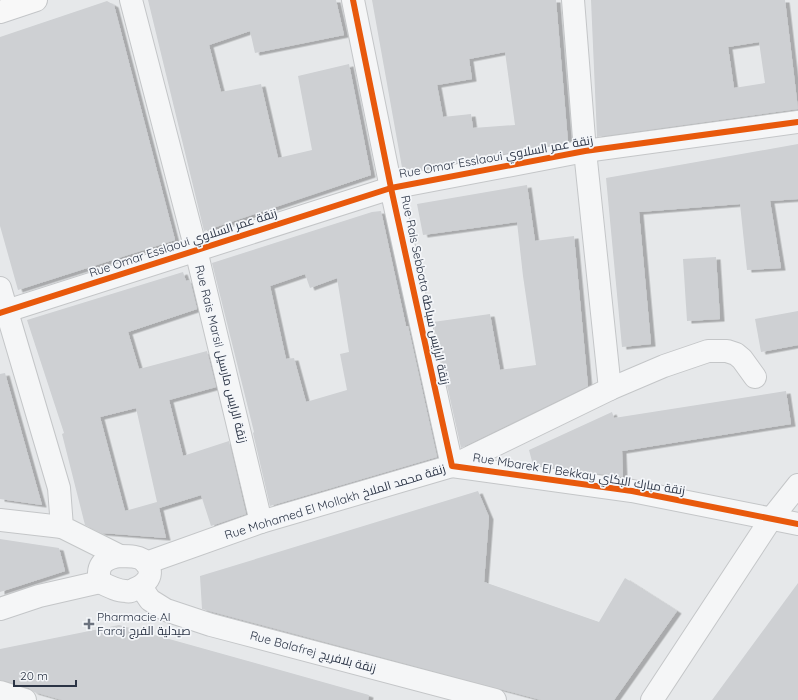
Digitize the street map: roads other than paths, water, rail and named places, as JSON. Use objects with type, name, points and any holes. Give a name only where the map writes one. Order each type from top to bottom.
[{"type":"main road","points":[[0,12],[36,0]]},
{"type":"street","name":"Rue Rais Marsil زنقة الرايس مارسيل","points":[[131,0],[196,250],[261,522]]},
{"type":"street","name":"Rue Rais Sebbata زنقة الرايس سباطة","points":[[354,0],[391,188],[452,466]]},
{"type":"street","points":[[573,0],[585,151],[610,389]]},
{"type":"street","name":"Rue Omar Esslaoui زنقة عمر السلاوي","points":[[3,312],[391,188],[585,151],[798,122]]},
{"type":"street","points":[[0,288],[3,312],[59,488],[62,527]]},
{"type":"street","name":"Rue Mohamed El Mollakh زنقة محمد الملاخ","points":[[146,563],[261,522],[452,466],[610,389],[664,366],[708,351],[726,351],[736,354],[742,358],[755,377]]},
{"type":"street","name":"Rue Mbarek El Bekkay زنقة مبارك البكاي","points":[[452,466],[632,491],[798,524]]},
{"type":"street","points":[[652,700],[771,518],[798,485]]},
{"type":"street","points":[[0,520],[62,527],[120,556]]},
{"type":"street","points":[[0,609],[39,596],[100,582],[110,587],[126,591],[141,587],[148,580],[150,571],[146,563],[138,558],[129,556],[112,557],[103,562],[100,567],[98,574],[100,582]]},
{"type":"street","name":"Rue Balafrej زنقة بلافريج","points":[[141,587],[150,600],[166,610],[211,625],[495,700]]},
{"type":"street","points":[[0,692],[25,700]]},
{"type":"place","name":"Pharmacie Al Faraj صيدلية الفرج","points":[[89,624]]}]
